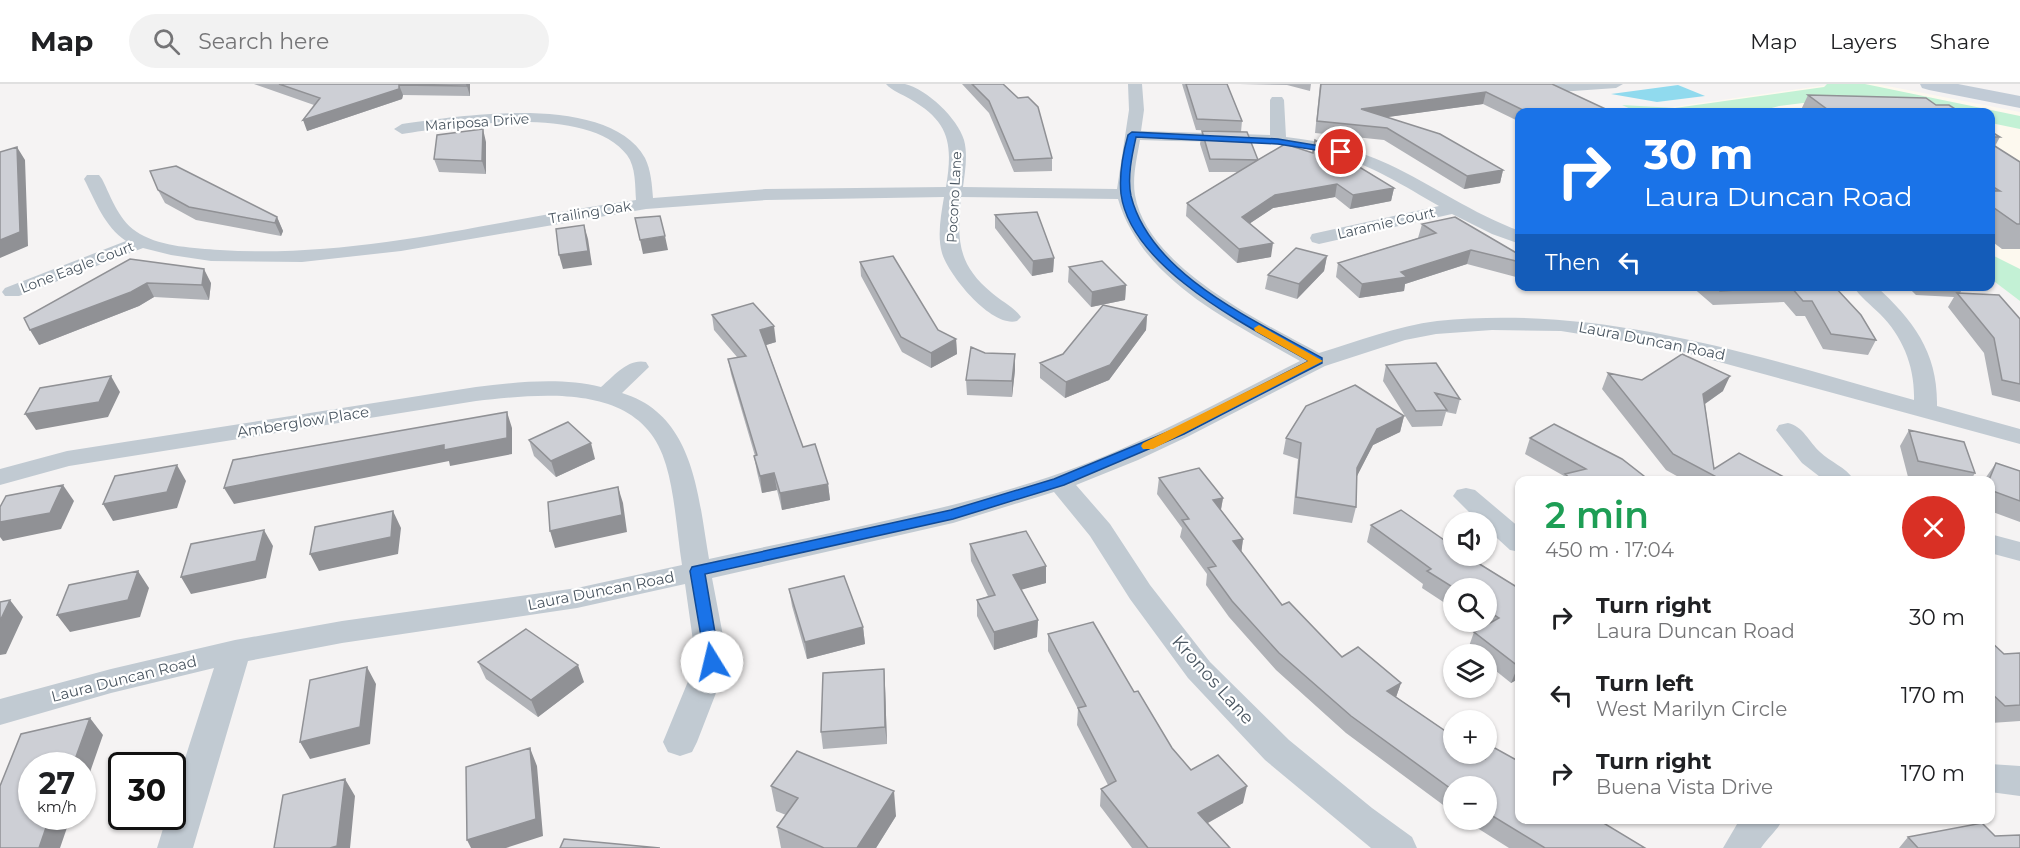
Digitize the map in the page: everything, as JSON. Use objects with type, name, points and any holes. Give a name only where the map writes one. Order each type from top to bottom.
[{"type":"main road","points":[[1929,84],[2020,102]]},
{"type":"street","name":"Pocono Lane","points":[[892,84],[923,100],[948,123],[955,136],[958,153],[952,192],[949,239],[953,255],[962,273],[973,287],[1010,317]]},
{"type":"street","points":[[1135,84],[1132,135],[1127,158],[1126,194],[1141,230],[1160,255],[1210,299],[1317,361]]},
{"type":"street","points":[[1486,84],[1570,88],[1616,84]]},
{"type":"street","points":[[1277,100],[1278,142]]},
{"type":"street","name":"Mariposa Drive","points":[[402,129],[451,122],[507,118],[551,119],[594,128],[611,134],[634,152],[640,164],[645,204]]},
{"type":"street","points":[[1132,135],[1278,142],[1326,148],[1358,157],[1389,171],[1453,208],[1490,227],[1515,236]]},
{"type":"street","name":"Trailing Oak","points":[[93,179],[101,194],[104,207],[112,218],[123,230],[142,242],[217,255],[277,258],[338,255],[392,248],[645,204],[789,194],[952,192],[1126,194]]},
{"type":"street","name":"Laramie Court","points":[[1319,238],[1453,208]]},
{"type":"street","name":"Lone Eagle Court","points":[[12,292],[142,242]]},
{"type":"street","points":[[1868,291],[1901,325],[1922,359],[1925,375],[1925,409]]},
{"type":"street","name":"Laura Duncan Road","points":[[0,712],[111,681],[235,652],[332,633],[577,597],[953,514],[1059,482],[1180,431],[1317,361],[1401,334],[1436,328],[1492,324],[1561,325],[1616,332],[1719,353],[2020,437]]},
{"type":"street","points":[[607,394],[638,367]]},
{"type":"street","name":"Amberglow Place","points":[[0,477],[67,459],[476,394],[538,388],[579,389],[607,394],[634,406],[655,422],[672,443],[679,464],[712,662],[680,742]]},
{"type":"street","points":[[1788,430],[1811,458],[1836,476]]},
{"type":"street","name":"Kronos Lane","points":[[1059,482],[1100,530],[1140,592],[1199,670],[1276,750],[1359,819],[1399,848]]},
{"type":"street","points":[[1466,496],[1515,539]]},
{"type":"street","points":[[1995,544],[2020,552]]},
{"type":"street","points":[[175,848],[235,652]]},
{"type":"street","points":[[1995,778],[2020,781]]},
{"type":"street","points":[[1741,848],[1759,824]]},
{"type":"shaded area","points":[[1834,84],[1877,84],[2020,112],[2020,301],[1995,282],[1995,108],[1664,108]]},
{"type":"green space","points":[[1827,84],[1865,84],[1981,108],[1913,108],[1888,104],[1803,103],[1772,108],[1675,108],[1824,87]]},
{"type":"green space","points":[[1622,105],[1675,108],[1628,108]]},
{"type":"green space","points":[[1995,111],[2020,116],[2020,129],[1995,124]]},
{"type":"green space","points":[[1995,256],[2020,269],[2020,301],[1995,282]]},
{"type":"water","points":[[1678,85],[1705,96],[1657,102],[1611,94]]},
{"type":"building","points":[[279,84],[467,84],[467,86],[399,85],[399,89],[303,120],[320,98]]},
{"type":"building","points":[[972,84],[1003,84],[1018,98],[1028,97],[1038,107],[1052,158],[1014,160],[989,101]]},
{"type":"building","points":[[1186,84],[1227,84],[1242,121],[1197,119]]},
{"type":"building","points":[[1321,84],[1552,84],[1603,108],[1519,108],[1486,92],[1361,109],[1440,134],[1503,170],[1467,176],[1387,128],[1317,121]]},
{"type":"building","points":[[1808,95],[1926,98],[1936,105],[1949,105],[1954,108],[1826,108]]},
{"type":"building","points":[[483,129],[482,161],[434,159],[437,135]]},
{"type":"building","points":[[1202,131],[1247,132],[1258,160],[1210,159]]},
{"type":"building","points":[[1315,140],[1394,188],[1353,195],[1337,184],[1275,195],[1242,217],[1273,243],[1239,249],[1187,203],[1285,144],[1313,153]]},
{"type":"building","points":[[1995,146],[2020,162],[2020,224],[1995,209],[1995,191],[2000,191],[1995,188]]},
{"type":"building","points":[[17,147],[20,232],[0,240],[0,152]]},
{"type":"building","points":[[176,166],[277,217],[275,223],[189,207],[158,190],[150,171]]},
{"type":"building","points":[[1037,212],[1054,258],[1033,261],[995,215]]},
{"type":"building","points":[[660,216],[665,236],[640,240],[635,218]]},
{"type":"building","points":[[1455,217],[1515,252],[1515,261],[1471,250],[1401,272],[1407,277],[1362,284],[1338,263],[1436,233],[1422,224]]},
{"type":"building","points":[[584,225],[588,251],[559,255],[556,229]]},
{"type":"building","points":[[1296,248],[1327,256],[1299,284],[1268,275]]},
{"type":"building","points":[[893,256],[938,330],[956,339],[931,353],[901,337],[860,262]]},
{"type":"building","points":[[130,259],[204,269],[202,285],[147,283],[131,292],[30,330],[24,318]]},
{"type":"building","points":[[1102,261],[1126,285],[1092,292],[1069,267]]},
{"type":"building","points":[[1794,291],[1839,291],[1861,315],[1876,340],[1831,334],[1812,301],[1803,301]]},
{"type":"building","points":[[1957,293],[1999,295],[2020,319],[2020,384],[2002,380],[1994,338]]},
{"type":"building","points":[[753,303],[774,326],[760,330],[803,447],[815,444],[828,484],[780,493],[774,473],[760,476],[754,456],[757,455],[728,359],[746,356],[712,315]]},
{"type":"building","points":[[1103,305],[1147,315],[1110,365],[1066,382],[1040,363],[1063,354]]},
{"type":"building","points":[[971,347],[985,353],[1015,354],[1012,381],[966,380]]},
{"type":"building","points":[[1682,354],[1730,376],[1703,394],[1714,469],[1739,453],[1782,476],[1714,476],[1673,454],[1608,373],[1642,380]]},
{"type":"building","points":[[1436,363],[1460,399],[1435,393],[1447,410],[1416,411],[1386,365]]},
{"type":"building","points":[[111,376],[99,402],[25,414],[40,388]]},
{"type":"building","points":[[1355,385],[1404,416],[1377,429],[1357,468],[1356,507],[1296,497],[1301,443],[1286,438],[1306,406]]},
{"type":"building","points":[[507,412],[507,438],[444,450],[444,445],[224,488],[233,460]]},
{"type":"building","points":[[568,422],[591,443],[551,461],[529,440]]},
{"type":"building","points":[[1554,424],[1622,459],[1644,476],[1567,476],[1565,474],[1586,469],[1530,438]]},
{"type":"building","points":[[1909,430],[1964,442],[1975,473],[1918,461]]},
{"type":"building","points":[[1996,463],[2020,471],[2020,501],[1995,492],[1995,476],[1991,476]]},
{"type":"building","points":[[177,465],[167,492],[103,504],[115,476]]},
{"type":"building","points":[[1199,468],[1223,498],[1213,500],[1243,539],[1233,541],[1282,605],[1289,602],[1342,657],[1358,647],[1401,683],[1387,691],[1443,729],[1443,764],[1497,764],[1497,749],[1515,759],[1515,824],[1605,824],[1645,848],[1545,848],[1497,819],[1497,776],[1443,776],[1443,783],[1351,716],[1279,653],[1232,601],[1208,568],[1216,566],[1182,520],[1189,519],[1159,478]]},
{"type":"building","points":[[63,485],[50,513],[0,522],[0,507],[6,496]]},
{"type":"building","points":[[618,487],[622,515],[550,531],[548,502]]},
{"type":"building","points":[[1401,510],[1443,539],[1443,566],[1483,566],[1515,586],[1515,664],[1497,650],[1497,644],[1490,644],[1474,632],[1497,632],[1497,619],[1499,618],[1497,617],[1497,578],[1443,578],[1443,581],[1427,571],[1431,569],[1371,525]]},
{"type":"building","points":[[393,511],[391,537],[310,554],[315,527]]},
{"type":"building","points":[[264,530],[256,561],[181,577],[191,544]]},
{"type":"building","points":[[1026,531],[1046,566],[1013,575],[1038,620],[994,632],[977,600],[995,595],[970,544]]},
{"type":"building","points":[[138,571],[128,600],[57,615],[69,585]]},
{"type":"building","points":[[844,576],[863,627],[805,642],[789,589]]},
{"type":"building","points":[[10,600],[0,621],[0,602]]},
{"type":"building","points":[[1093,622],[1134,692],[1138,691],[1172,748],[1191,770],[1218,755],[1247,786],[1198,813],[1230,848],[1148,848],[1101,789],[1116,781],[1078,708],[1086,706],[1048,634]]},
{"type":"building","points":[[526,629],[578,665],[531,700],[478,662]]},
{"type":"building","points":[[1995,646],[2004,654],[2020,653],[2020,705],[2005,706],[1995,697]]},
{"type":"building","points":[[367,667],[360,727],[300,742],[310,680]]},
{"type":"building","points":[[884,669],[885,727],[821,732],[823,673]]},
{"type":"building","points":[[90,718],[78,752],[18,752],[18,830],[45,830],[39,848],[0,848],[0,786],[21,734]]},
{"type":"building","points":[[530,748],[536,819],[467,840],[466,767]]},
{"type":"building","points":[[797,751],[894,791],[857,848],[824,848],[777,827],[798,798],[771,786]]},
{"type":"building","points":[[345,779],[337,846],[274,848],[283,795]]},
{"type":"building","points":[[1983,824],[1995,836],[2020,835],[2020,848],[1918,848],[1908,837]]},
{"type":"building","points":[[564,839],[660,848],[560,848]]},
{"type":"slow traffic","points":[[1148,446],[1317,361],[1259,328]]},
{"type":"route","points":[[712,662],[697,571],[953,514],[1059,482],[1180,431],[1317,361],[1210,299],[1160,255],[1141,230],[1131,211],[1126,194],[1127,158],[1132,135],[1278,142],[1310,145],[1341,152]]}]
